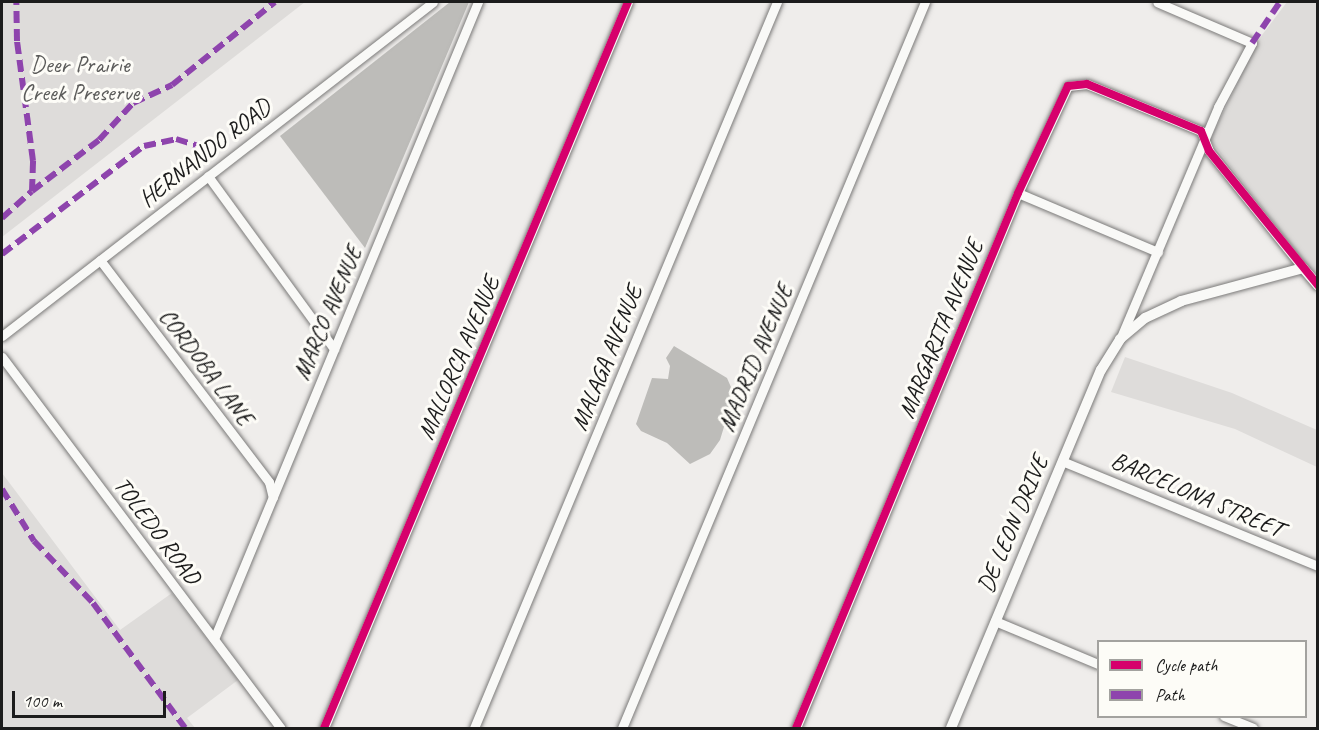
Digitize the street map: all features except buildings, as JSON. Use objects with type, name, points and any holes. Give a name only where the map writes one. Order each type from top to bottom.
[{"type":"street","name":"HERNANDO ROAD","points":[[2,336],[433,2]]},
{"type":"street","name":"MARCO AVENUE","points":[[214,639],[478,2]]},
{"type":"street","name":"MALLORCA AVENUE","points":[[324,729],[628,2]]},
{"type":"street","name":"MALAGA AVENUE","points":[[474,729],[777,2]]},
{"type":"street","name":"MADRID AVENUE","points":[[622,729],[925,2]]},
{"type":"street","name":"DE LEON DRIVE","points":[[951,729],[1101,370],[1120,339],[1204,139],[1252,42],[1157,2]]},
{"type":"street","name":"MARGARITA AVENUE","points":[[796,729],[1018,193],[1063,91],[1075,83],[1201,132],[1204,139]]},
{"type":"street","points":[[1204,139],[1317,285]]},
{"type":"street","points":[[208,176],[334,348]]},
{"type":"street","points":[[1018,193],[1158,252]]},
{"type":"street","name":"CORDOBA LANE","points":[[100,260],[269,482],[273,500]]},
{"type":"street","name":"DE LEON DRIVE","points":[[1120,339],[1145,318],[1170,304],[1303,268]]},
{"type":"street","name":"TOLEDO ROAD","points":[[2,357],[282,729]]},
{"type":"street","name":"BARCELONA STREET","points":[[1062,461],[1317,566]]},
{"type":"street","points":[[995,621],[1097,664]]},
{"type":"street","points":[[1226,718],[1253,729]]},
{"type":"green space","name":"Deer Prairie Creek Preserve","points":[[2,2],[305,2],[2,237]]},
{"type":"green space","points":[[1287,2],[1317,2],[1317,277],[1210,140],[1259,39]]},
{"type":"green space","points":[[1125,357],[1232,393],[1317,430],[1317,467],[1235,429],[1111,392]]},
{"type":"green space","points":[[2,473],[120,630],[172,593],[238,680],[187,718],[195,728],[2,728]]},
{"type":"shaded area","points":[[450,2],[469,2],[365,248],[280,136]]},
{"type":"shaded area","points":[[674,346],[727,378],[734,394],[720,440],[710,454],[690,464],[667,443],[641,431],[636,424],[652,378],[668,379],[670,366],[666,358]]},
{"type":"marked path","points":[[2,218],[32,191],[33,161],[17,41],[16,2]]},
{"type":"marked path","points":[[32,191],[99,140],[133,103],[172,85],[275,2]]},
{"type":"marked path","points":[[1252,43],[1280,2]]},
{"type":"marked path","points":[[2,254],[144,146],[176,139],[205,148]]},
{"type":"marked path","points":[[2,489],[34,541],[93,603],[185,728]]},
{"type":"cycle path","points":[[324,728],[628,2]]},
{"type":"cycle path","points":[[796,728],[1018,193],[1068,86],[1087,84],[1201,131],[1209,151],[1318,285]]}]
